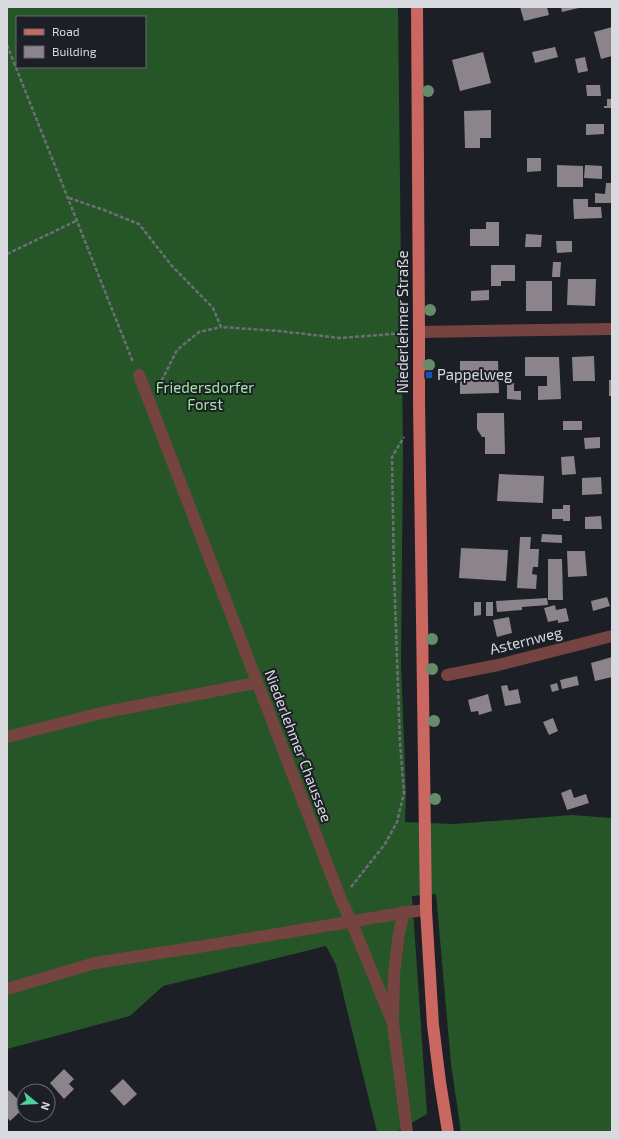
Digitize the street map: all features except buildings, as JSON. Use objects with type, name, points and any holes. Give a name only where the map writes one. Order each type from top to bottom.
[{"type":"main road","name":"Niederlehmer Straße","points":[[417,7],[420,332],[419,394],[426,910]]},
{"type":"main road","points":[[426,910],[433,1024],[448,1132]]},
{"type":"street","points":[[420,332],[612,328]]},
{"type":"street","name":"Niederlehmer Chaussee","points":[[138,375],[341,900],[393,1023],[407,1132]]},
{"type":"street","name":"Asternweg","points":[[447,676],[498,665],[612,636]]},
{"type":"street","points":[[7,737],[101,713],[256,683]]},
{"type":"street","points":[[7,989],[95,963],[404,912],[426,910]]},
{"type":"street","points":[[393,1023],[394,974],[399,933],[404,912]]},
{"type":"path","points":[[7,45],[16,67]]},
{"type":"path","points":[[16,68],[78,220],[138,375]]},
{"type":"path","points":[[69,198],[139,224],[172,266],[213,308],[221,328]]},
{"type":"path","points":[[7,254],[78,220]]},
{"type":"path","points":[[150,404],[177,350],[199,332],[221,328],[279,331],[340,338],[420,332]]},
{"type":"path","points":[[341,900],[385,844],[397,822],[404,792],[400,734],[394,573],[392,457],[407,433]]},
{"type":"green space","name":"Friedersdorfer Forst","points":[[7,7],[398,7],[403,450],[401,665],[406,793],[405,822],[454,824],[572,815],[612,818],[612,1132],[461,1132],[451,1064],[436,894],[412,896],[427,1114],[396,1132],[377,1132],[336,965],[326,946],[163,986],[130,1016],[7,1049]]},
{"type":"place","name":"Pappelweg","points":[[429,375]]}]
